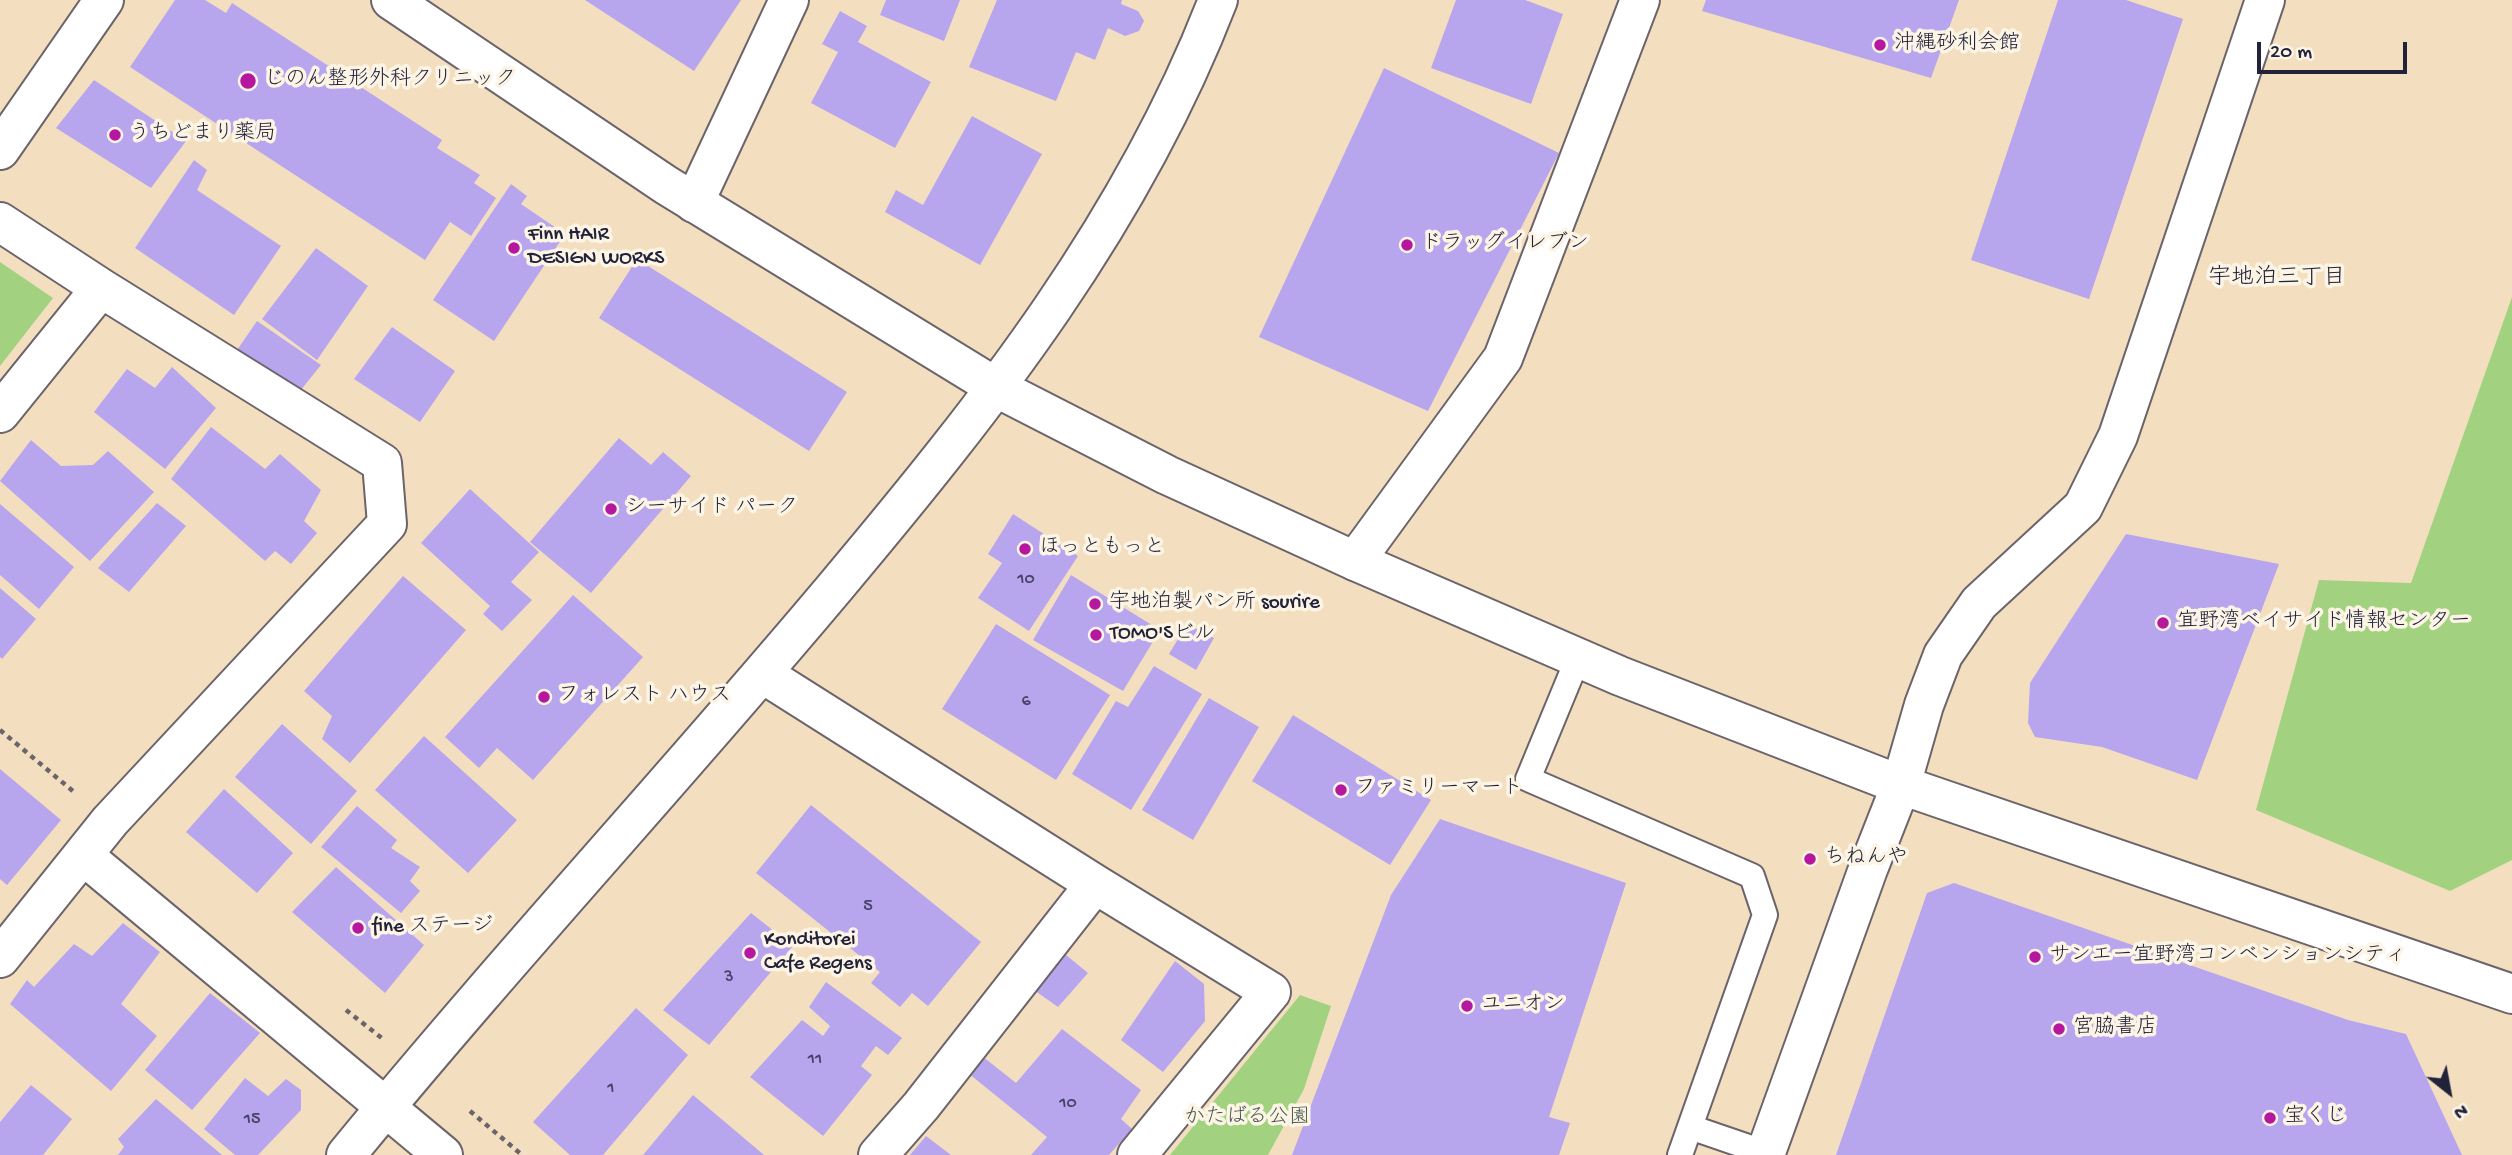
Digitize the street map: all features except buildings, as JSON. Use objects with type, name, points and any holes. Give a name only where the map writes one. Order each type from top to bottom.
[{"type":"street","points":[[0,150],[104,0]]},
{"type":"street","points":[[391,0],[694,203],[997,388],[1167,475],[1578,659],[1901,785],[2512,993]]},
{"type":"street","points":[[694,203],[789,0]]},
{"type":"street","points":[[346,1155],[763,674],[914,494],[997,388],[1063,295],[1127,191],[1195,59],[1217,0]]},
{"type":"street","points":[[1355,561],[1503,358],[1640,0]]},
{"type":"street","points":[[1766,1154],[1863,882],[1901,785],[1924,705],[1943,655],[1979,603],[2083,507],[2118,436],[2264,0]]},
{"type":"street","points":[[0,222],[382,463],[387,524],[110,821],[0,958]]},
{"type":"street","points":[[0,413],[101,288]]},
{"type":"street","points":[[763,674],[1095,884],[1272,992],[1137,1155]]},
{"type":"street","points":[[84,856],[443,1155]]},
{"type":"street","points":[[878,1155],[921,1106],[1095,884]]},
{"type":"lane","points":[[1578,659],[1528,779],[1752,876],[1765,915],[1680,1155]]},
{"type":"lane","points":[[1690,1127],[1766,1154]]},
{"type":"path","points":[[470,1111],[522,1155]]},
{"type":"green space","points":[[0,262],[53,298],[0,366]]},
{"type":"green space","points":[[2512,297],[2512,860],[2450,891],[2256,810],[2319,580],[2411,583]]},
{"type":"green space","name":"かたばる公園","points":[[1300,995],[1331,1006],[1304,1089],[1268,1155],[1170,1155]]},
{"type":"place","name":"沖縄砂利会館","points":[[1880,45]]},
{"type":"place","name":"じのん整形外科クリニック","points":[[248,81]]},
{"type":"place","name":"うちどまり薬局","points":[[115,135]]},
{"type":"place","name":"ドラッグイレブン","points":[[1407,245]]},
{"type":"place","name":"Finn HAIR DESIGN WORKS","points":[[514,248]]},
{"type":"place","name":"シーサイド パーク","points":[[611,509]]},
{"type":"place","name":"ほっともっと","points":[[1025,549]]},
{"type":"place","name":"宇地泊製パン所 sourire","points":[[1095,604]]},
{"type":"place","name":"宜野湾ベイサイド情報センター","points":[[2163,623]]},
{"type":"place","name":"TOMO'Sビル","points":[[1096,635]]},
{"type":"place","name":"フォレスト ハウス","points":[[544,697]]},
{"type":"place","name":"ファミリーマート","points":[[1341,790]]},
{"type":"place","name":"ちねんや","points":[[1810,859]]},
{"type":"place","name":"fine ステージ","points":[[358,928]]},
{"type":"place","name":"Konditorei Cafe Regens","points":[[750,953]]},
{"type":"place","name":"サンエー宜野湾コンベンションシティ","points":[[2035,957]]},
{"type":"place","name":"ユニオン","points":[[1467,1006]]},
{"type":"place","name":"宮脇書店","points":[[2059,1029]]},
{"type":"place","name":"宝くじ","points":[[2270,1118]]},
{"type":"district","name":"宇地泊三丁目","points":[[2277,279]]}]
